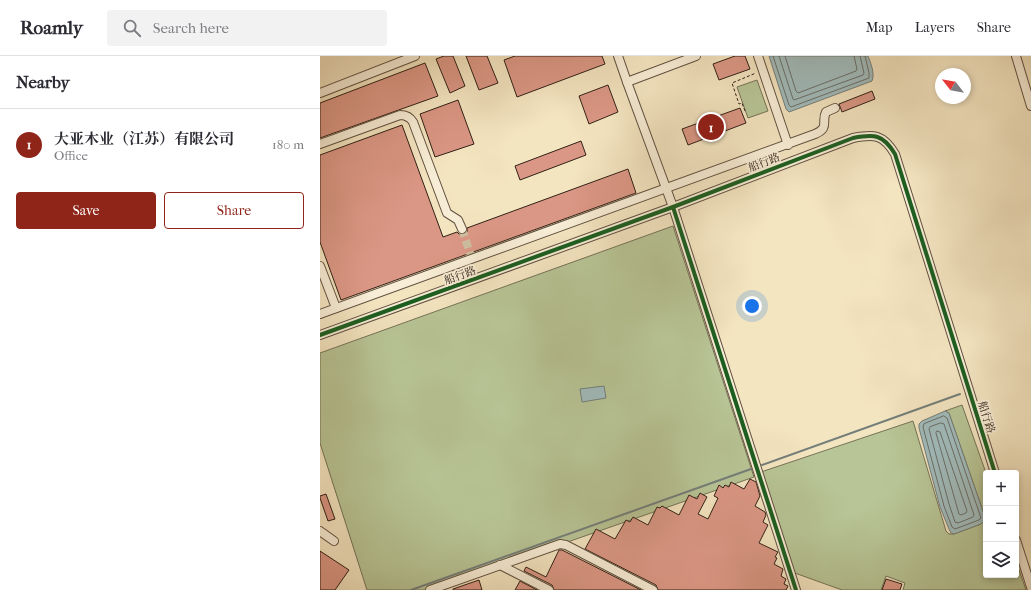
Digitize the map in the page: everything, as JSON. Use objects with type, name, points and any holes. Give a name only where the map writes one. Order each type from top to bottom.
[{"type":"street","points":[[320,93],[415,56]]},
{"type":"street","points":[[618,56],[673,207],[796,590]]},
{"type":"street","points":[[627,82],[696,56]]},
{"type":"street","points":[[758,56],[788,145]]},
{"type":"street","points":[[1016,56],[1031,106]]},
{"type":"street","points":[[320,314],[819,133],[825,123],[825,113],[827,110],[835,108]]},
{"type":"street","points":[[320,144],[400,115],[408,116],[411,119],[447,213],[458,220],[462,229]]},
{"type":"street","name":"船行路","points":[[320,335],[673,207],[853,138],[877,136],[885,141],[895,154],[994,470]]},
{"type":"street","points":[[320,266],[336,308]]},
{"type":"street","points":[[320,531],[334,541]]},
{"type":"street","points":[[1017,542],[1031,587]]},
{"type":"street","points":[[430,590],[560,544],[566,545],[653,590]]},
{"type":"street","points":[[500,565],[549,590]]},
{"type":"path","points":[[744,111],[742,103],[739,104],[732,83],[762,70]]},
{"type":"green space","points":[[757,80],[768,111],[748,118],[737,87]]},
{"type":"green space","points":[[673,226],[754,477],[430,590],[367,590],[320,443],[320,353]]},
{"type":"green space","points":[[962,405],[985,470],[983,470],[983,511],[949,413],[945,411]]},
{"type":"green space","points":[[913,421],[946,531],[949,534],[954,534],[981,524],[983,520],[983,578],[1019,578],[1019,570],[1026,590],[903,590],[905,583],[886,576],[881,590],[842,590],[792,572],[761,472]]},
{"type":"water","points":[[769,56],[868,56],[872,68],[873,78],[872,81],[789,112],[786,109]]},
{"type":"water","points":[[604,386],[606,398],[582,402],[580,389]]},
{"type":"water","points":[[945,411],[949,413],[983,511],[983,522],[981,524],[954,534],[951,533],[940,507],[919,428],[919,424],[922,421]]},
{"type":"building","points":[[444,56],[453,56],[465,86],[450,93],[436,59]]},
{"type":"building","points":[[466,56],[487,56],[498,83],[479,90]]},
{"type":"building","points":[[515,56],[602,56],[605,64],[517,97],[504,60]]},
{"type":"building","points":[[735,56],[745,56],[750,69],[719,80],[713,64]]},
{"type":"building","points":[[425,63],[438,96],[320,138],[320,103]]},
{"type":"building","points":[[608,85],[618,112],[589,124],[579,96]]},
{"type":"building","points":[[872,91],[875,99],[842,112],[839,104]]},
{"type":"building","points":[[458,100],[474,144],[435,157],[420,114]]},
{"type":"building","points":[[740,108],[746,123],[688,145],[682,129]]},
{"type":"building","points":[[402,125],[443,237],[457,232],[459,234],[464,234],[467,232],[467,228],[628,169],[636,193],[341,300],[320,242],[320,155]]},
{"type":"building","points":[[581,141],[586,155],[520,180],[515,166]]},
{"type":"building","points":[[750,479],[756,482],[760,496],[755,506],[765,512],[766,515],[763,522],[768,525],[759,543],[778,552],[775,557],[777,558],[774,564],[783,569],[781,576],[786,579],[784,584],[788,586],[786,590],[658,590],[656,585],[585,549],[596,529],[615,539],[626,520],[630,522],[633,517],[648,525],[657,507],[660,508],[662,506],[679,515],[689,495],[697,499],[700,493],[707,497],[698,514],[708,519],[718,498],[714,496],[719,485],[723,488],[725,485],[729,487],[731,482],[744,489]]},
{"type":"building","points":[[326,494],[335,519],[328,521],[320,498],[320,496]]},
{"type":"building","points":[[559,550],[562,550],[641,590],[554,590],[552,585],[524,571],[526,567],[546,577]]},
{"type":"building","points":[[320,551],[349,570],[335,590],[320,590]]},
{"type":"building","points":[[886,579],[902,584],[900,590],[882,590]]},
{"type":"building","points":[[479,580],[482,590],[453,590],[453,589]]},
{"type":"building","points":[[520,581],[537,590],[515,590]]},
{"type":"waterway","points":[[762,465],[960,394]]},
{"type":"waterway","points":[[411,590],[751,469]]},
{"type":"tunnel","points":[[462,229],[471,256]]},
{"type":"cycle path","points":[[320,335],[673,207],[853,138],[867,136],[877,137],[886,142],[895,154],[994,470]]},
{"type":"cycle path","points":[[673,207],[796,590]]},
{"type":"place","name":"大亚木业（江苏）有限公司","points":[[711,127]]}]
